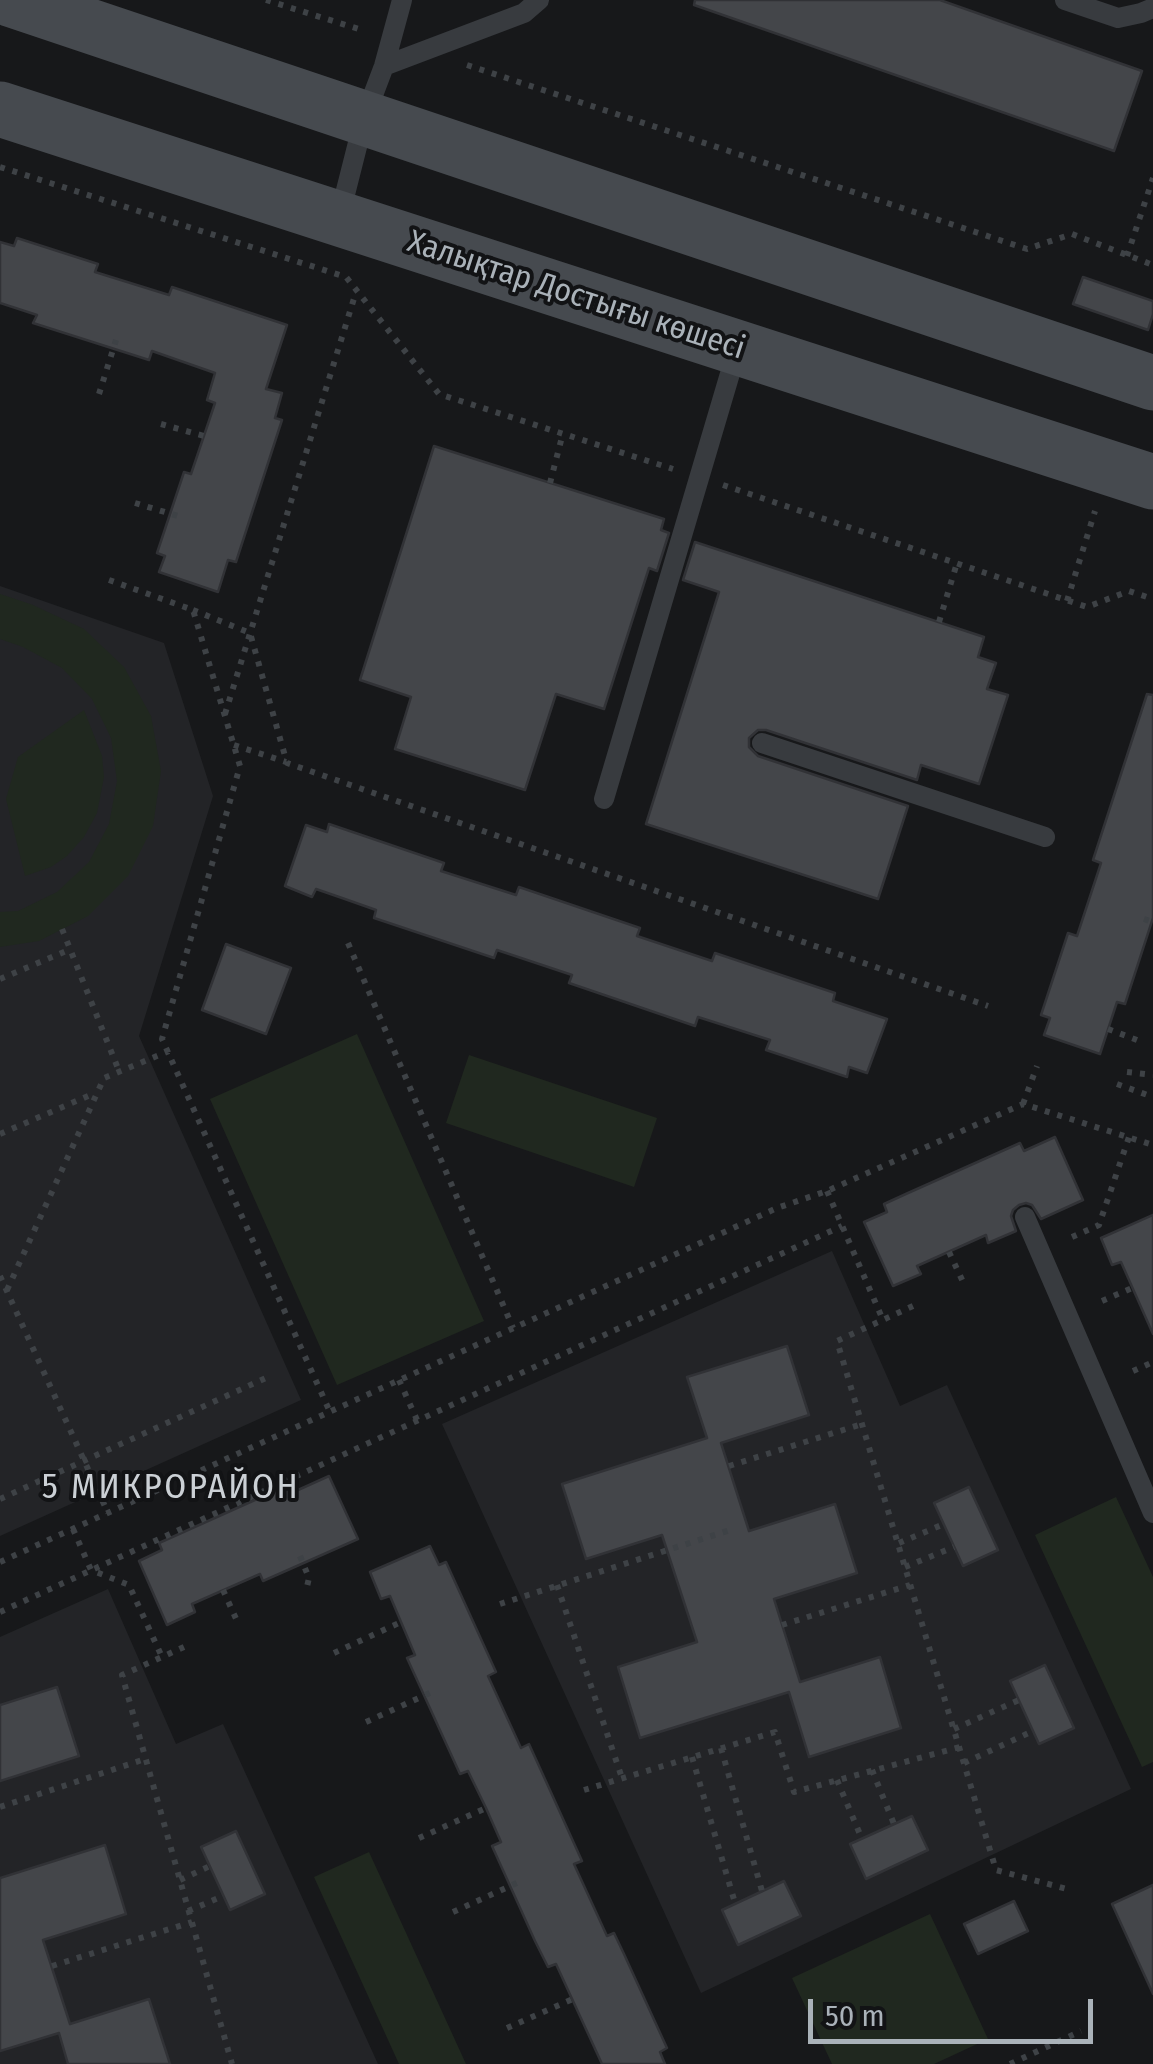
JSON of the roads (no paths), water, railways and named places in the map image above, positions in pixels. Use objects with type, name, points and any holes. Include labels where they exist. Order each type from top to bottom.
[{"type":"main road","points":[[12,0],[1153,383]]},
{"type":"main road","name":"Халықтар Достығы көшесі","points":[[0,110],[1131,475]]},
{"type":"lane","points":[[339,220],[364,119],[402,0]]},
{"type":"lane","points":[[384,66],[524,13],[539,0]]},
{"type":"lane","points":[[1065,0],[1118,18],[1153,8]]},
{"type":"lane","points":[[604,798],[738,348]]},
{"type":"lane","points":[[762,744],[1045,838]]},
{"type":"lane","points":[[1026,1217],[1153,1513]]},
{"type":"district","name":"5 МИКРОРАЙОН","points":[[171,1488]]}]
